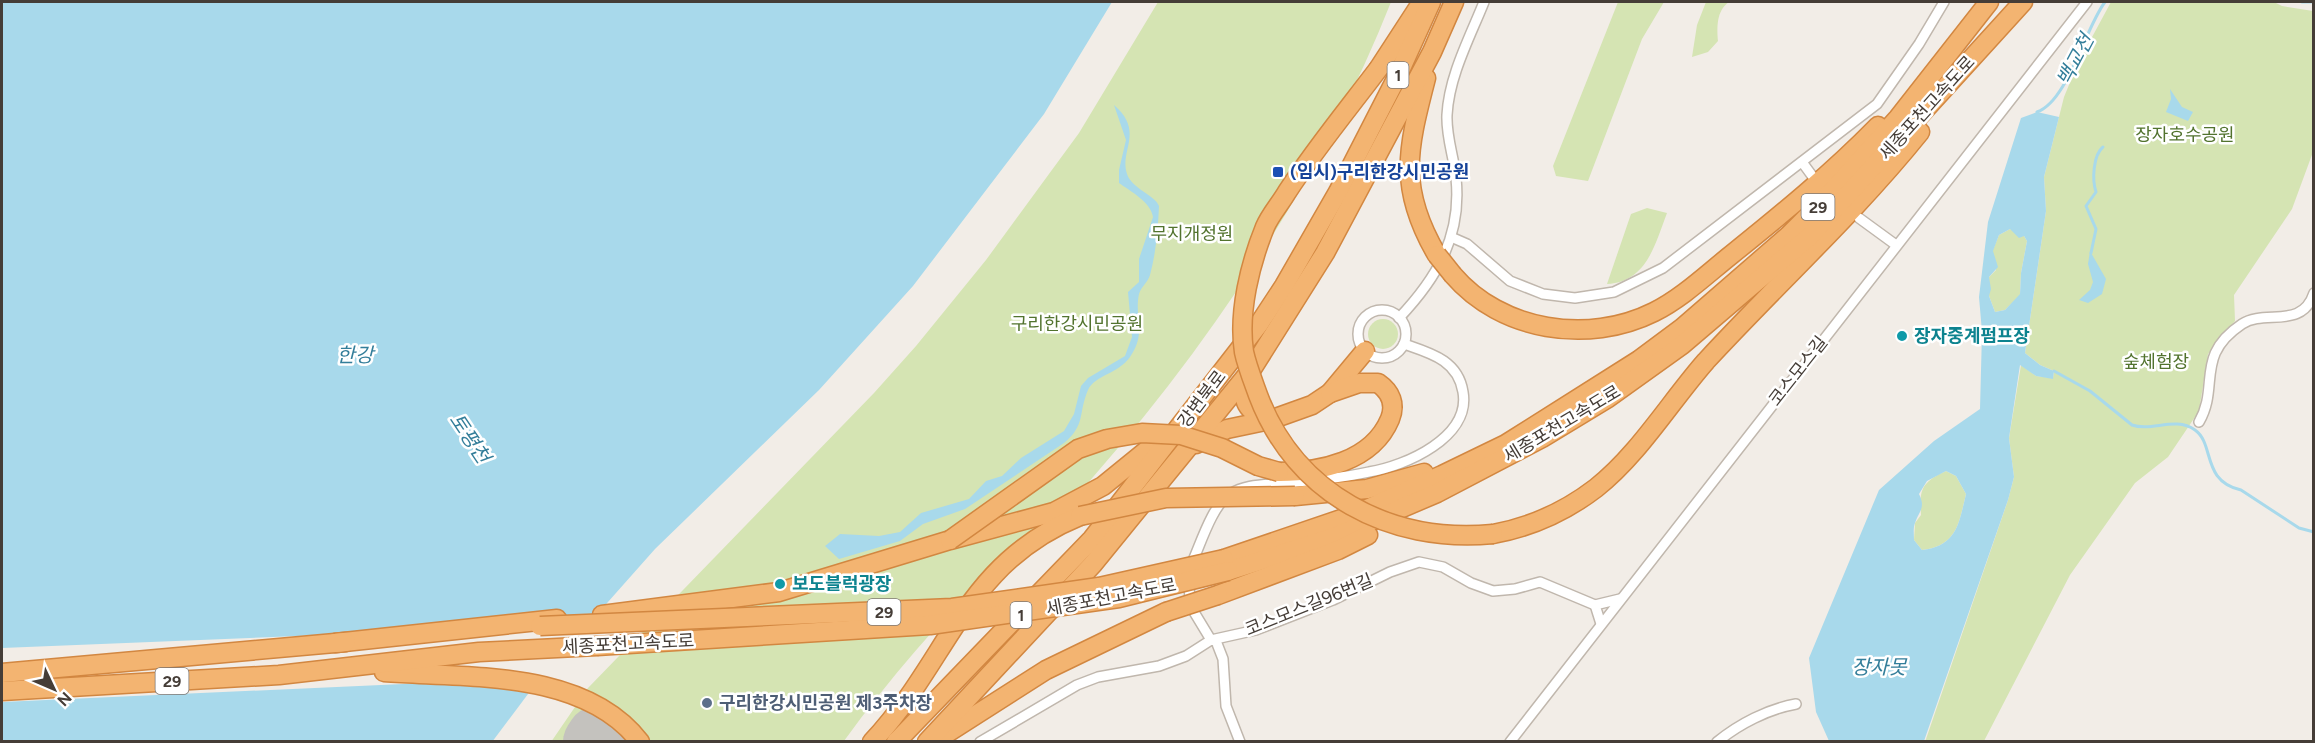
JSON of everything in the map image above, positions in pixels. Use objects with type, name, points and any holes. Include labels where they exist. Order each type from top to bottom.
[{"type":"highway","points":[[1423,2],[1379,68],[1299,174],[1266,226],[1248,280],[1244,351],[1264,410],[1278,436],[1297,463],[1335,495],[1374,518],[1411,530],[1447,535],[1493,534],[1529,525],[1560,512],[1588,494],[1609,476],[1715,352],[1845,220],[1886,174],[1939,108],[1981,49]]},
{"type":"highway","name":"강변북로","points":[[896,741],[1092,539],[1259,324],[1284,286],[1338,192],[1431,2]]},
{"type":"highway","name":"강변북로","points":[[927,741],[1093,564],[1252,369],[1324,253],[1432,52],[1454,2]]},
{"type":"highway","name":"세종포천고속도로","points":[[2,673],[540,626],[952,608],[1099,587],[1226,565],[1356,514],[1506,444],[1639,360],[1682,328],[1788,236],[1866,157],[1989,2]]},
{"type":"highway","name":"세종포천고속도로","points":[[2,691],[342,669],[479,652],[722,640],[930,625],[1119,598],[1383,518],[1492,465],[1608,398],[1682,345],[1810,236],[2023,2]]},
{"type":"highway","points":[[1432,52],[1413,122],[1410,167],[1412,191],[1420,220],[1437,255],[1469,291],[1500,312],[1548,327],[1572,330],[1605,328],[1653,312],[1698,281],[1823,179],[1965,32]]},
{"type":"highway","points":[[1330,393],[1365,351]]},
{"type":"highway","points":[[1252,369],[1244,396],[1255,415],[1270,420]]},
{"type":"highway","points":[[872,741],[922,679],[965,609],[983,585],[1004,561],[1048,529],[1080,516],[1166,498],[1295,496],[1368,489],[1412,477],[1456,460],[1612,375]]},
{"type":"highway","points":[[950,540],[1078,449],[1107,439],[1142,433],[1181,435],[1222,448],[1258,466],[1279,472],[1307,472],[1349,459],[1377,441],[1387,426],[1393,402],[1390,394],[1378,383],[1359,383],[1330,393],[1312,405],[1270,420],[1227,429],[1191,446]]},
{"type":"highway","points":[[934,741],[1046,670],[1166,612],[1338,550],[1531,454],[1608,398]]},
{"type":"highway","points":[[335,643],[625,613],[779,592],[950,540],[1054,512],[1103,486],[1186,418]]},
{"type":"highway","points":[[342,669],[506,680],[567,692],[600,707],[616,718],[640,741]]},
{"type":"street","points":[[1399,318],[1432,281],[1451,237],[1457,198],[1456,177],[1449,146],[1447,116],[1449,96],[1484,2]]},
{"type":"street","points":[[1451,237],[1467,244],[1510,281],[1543,294],[1575,298],[1614,292],[1663,268],[1877,104],[1919,44],[1944,2]]},
{"type":"street","name":"코스모스길","points":[[1510,741],[2087,2]]},
{"type":"street","points":[[1802,162],[1813,177]]},
{"type":"street","points":[[1859,218],[1896,245]]},
{"type":"street","points":[[2199,422],[2204,413],[2212,359],[2219,346],[2244,322],[2293,315],[2302,311],[2311,302],[2313,293]]},
{"type":"street","points":[[1387,311],[1399,318],[1405,330],[1404,344],[1396,353],[1386,358],[1374,357],[1365,351],[1358,332],[1368,315],[1387,311]]},
{"type":"street","points":[[1240,741],[1226,706],[1223,659],[1216,641],[1211,640],[1191,607],[1188,572],[1213,514],[1227,495],[1255,484],[1371,472],[1444,440],[1457,424],[1465,402],[1461,380],[1450,364],[1404,344]]},
{"type":"street","name":"코스모스길96번길","points":[[980,741],[1077,685],[1098,677],[1159,666],[1186,656],[1211,640],[1256,630],[1333,600],[1390,572],[1419,562],[1443,567],[1471,584],[1493,591],[1515,589],[1540,582],[1595,605]]},
{"type":"street","points":[[1601,624],[1595,605],[1620,599]]},
{"type":"street","points":[[1716,741],[1728,732],[1778,707],[1796,704]]},
{"type":"green space","name":"구리한강시민공원","points":[[1158,2],[1391,2],[1360,74],[1287,212],[1246,278],[1201,342],[1104,465],[1052,523],[996,565],[955,607],[897,672],[844,741],[551,742],[588,688],[874,393],[916,346],[986,260],[1079,133]]},
{"type":"green space","points":[[1618,2],[1664,2],[1642,39],[1588,181],[1556,176],[1553,166]]},
{"type":"green space","points":[[1706,2],[1729,2],[1720,15],[1718,41],[1708,52],[1692,57],[1697,25]]},
{"type":"green space","name":"장자호수공원","points":[[2111,2],[2274,2],[2282,6],[2313,11],[2313,152],[2292,209],[2234,295],[2235,321],[2208,354],[2199,411],[2168,457],[2135,483],[2070,575],[1984,741],[1925,742],[2014,477],[2009,438],[2021,365],[2036,376],[2053,378],[2054,371],[2040,365],[2025,353],[2046,211],[2044,177],[2064,97],[2078,63]]},
{"type":"green space","points":[[1647,208],[1667,213],[1648,259],[1632,276],[1621,282],[1607,284],[1631,214]]},
{"type":"green space","points":[[2010,229],[2024,236],[2027,241],[2021,273],[2020,295],[2005,310],[1995,312],[1989,296],[1989,277],[1996,270],[1992,252],[1999,235]]},
{"type":"green space","points":[[1383,319],[1394,323],[1398,334],[1394,345],[1383,349],[1372,345],[1368,334],[1372,323]]},
{"type":"green space","points":[[1946,471],[1956,476],[1966,494],[1961,514],[1955,531],[1943,544],[1922,550],[1914,540],[1915,523],[1921,515],[1922,493],[1927,483]]},
{"type":"water","name":"한강","points":[[2,2],[1112,2],[1044,114],[913,286],[819,390],[655,549],[537,682],[492,742],[2,741]]},
{"type":"water","points":[[2170,89],[2182,107],[2193,112],[2188,121],[2166,112],[2171,99]]},
{"type":"water","points":[[1114,105],[1123,115],[1130,132],[1125,165],[1127,174],[1134,184],[1153,198],[1159,206],[1154,258],[1149,278],[1139,294],[1138,340],[1130,357],[1125,363],[1091,385],[1085,398],[1079,424],[1064,443],[965,509],[923,524],[900,541],[839,559],[825,546],[840,534],[879,536],[900,532],[921,513],[969,499],[986,481],[1002,476],[1021,458],[1064,431],[1074,414],[1081,386],[1088,378],[1125,356],[1132,337],[1128,292],[1139,282],[1139,259],[1153,217],[1144,202],[1119,183],[1119,170],[1126,140]]},
{"type":"water","name":"장자못","points":[[2037,112],[2059,117],[2044,177],[2046,211],[2025,353],[2040,365],[2054,371],[2053,379],[2036,376],[2020,365],[2009,438],[2014,477],[1924,741],[1829,741],[1816,712],[1809,658],[1879,490],[1934,441],[1980,409],[1982,332],[1979,297],[1988,222],[2021,118]],"holes":[[[2010,229],[2019,238],[2024,236],[2027,241],[2020,294],[2005,310],[1995,312],[1989,296],[1991,289],[1989,277],[1998,267],[1993,251],[1999,235]],[[1946,471],[1956,476],[1966,494],[1961,514],[1955,531],[1943,544],[1922,550],[1914,540],[1914,525],[1922,506],[1919,494],[1927,481]]]},
{"type":"water","points":[[2090,251],[2106,279],[2102,294],[2088,303],[2079,300],[2090,290],[2093,282],[2088,264]]},
{"type":"pier","points":[[597,620],[540,684],[425,683],[2,702],[2,648],[548,626]]},
{"type":"waterway","name":"백교천","points":[[2037,112],[2048,105],[2058,94],[2105,2]]},
{"type":"waterway","name":"백교천","points":[[2302,2],[2314,2]]},
{"type":"waterway","points":[[2091,253],[2096,229],[2086,206],[2096,192],[2094,168],[2097,156],[2103,147]]},
{"type":"waterway","points":[[2054,371],[2090,391],[2132,425],[2147,427],[2180,424],[2195,430],[2201,436],[2210,462],[2220,479],[2299,528],[2314,532]]},
{"type":"runway","points":[[593,742],[597,736]]},
{"type":"place","name":"(임시)구리한강시민공원","points":[[1278,172]]},
{"type":"place","name":"장자중계펌프장","points":[[1902,336]]},
{"type":"place","name":"보도블럭광장","points":[[780,584]]},
{"type":"place","name":"구리한강시민공원 제3주차장","points":[[707,703]]},
{"type":"park label","name":"무지개정원","points":[[1192,234]]},
{"type":"park label","name":"숲체험장","points":[[2156,362]]},
{"type":"water label","name":"토평천","points":[[470,438]]}]
